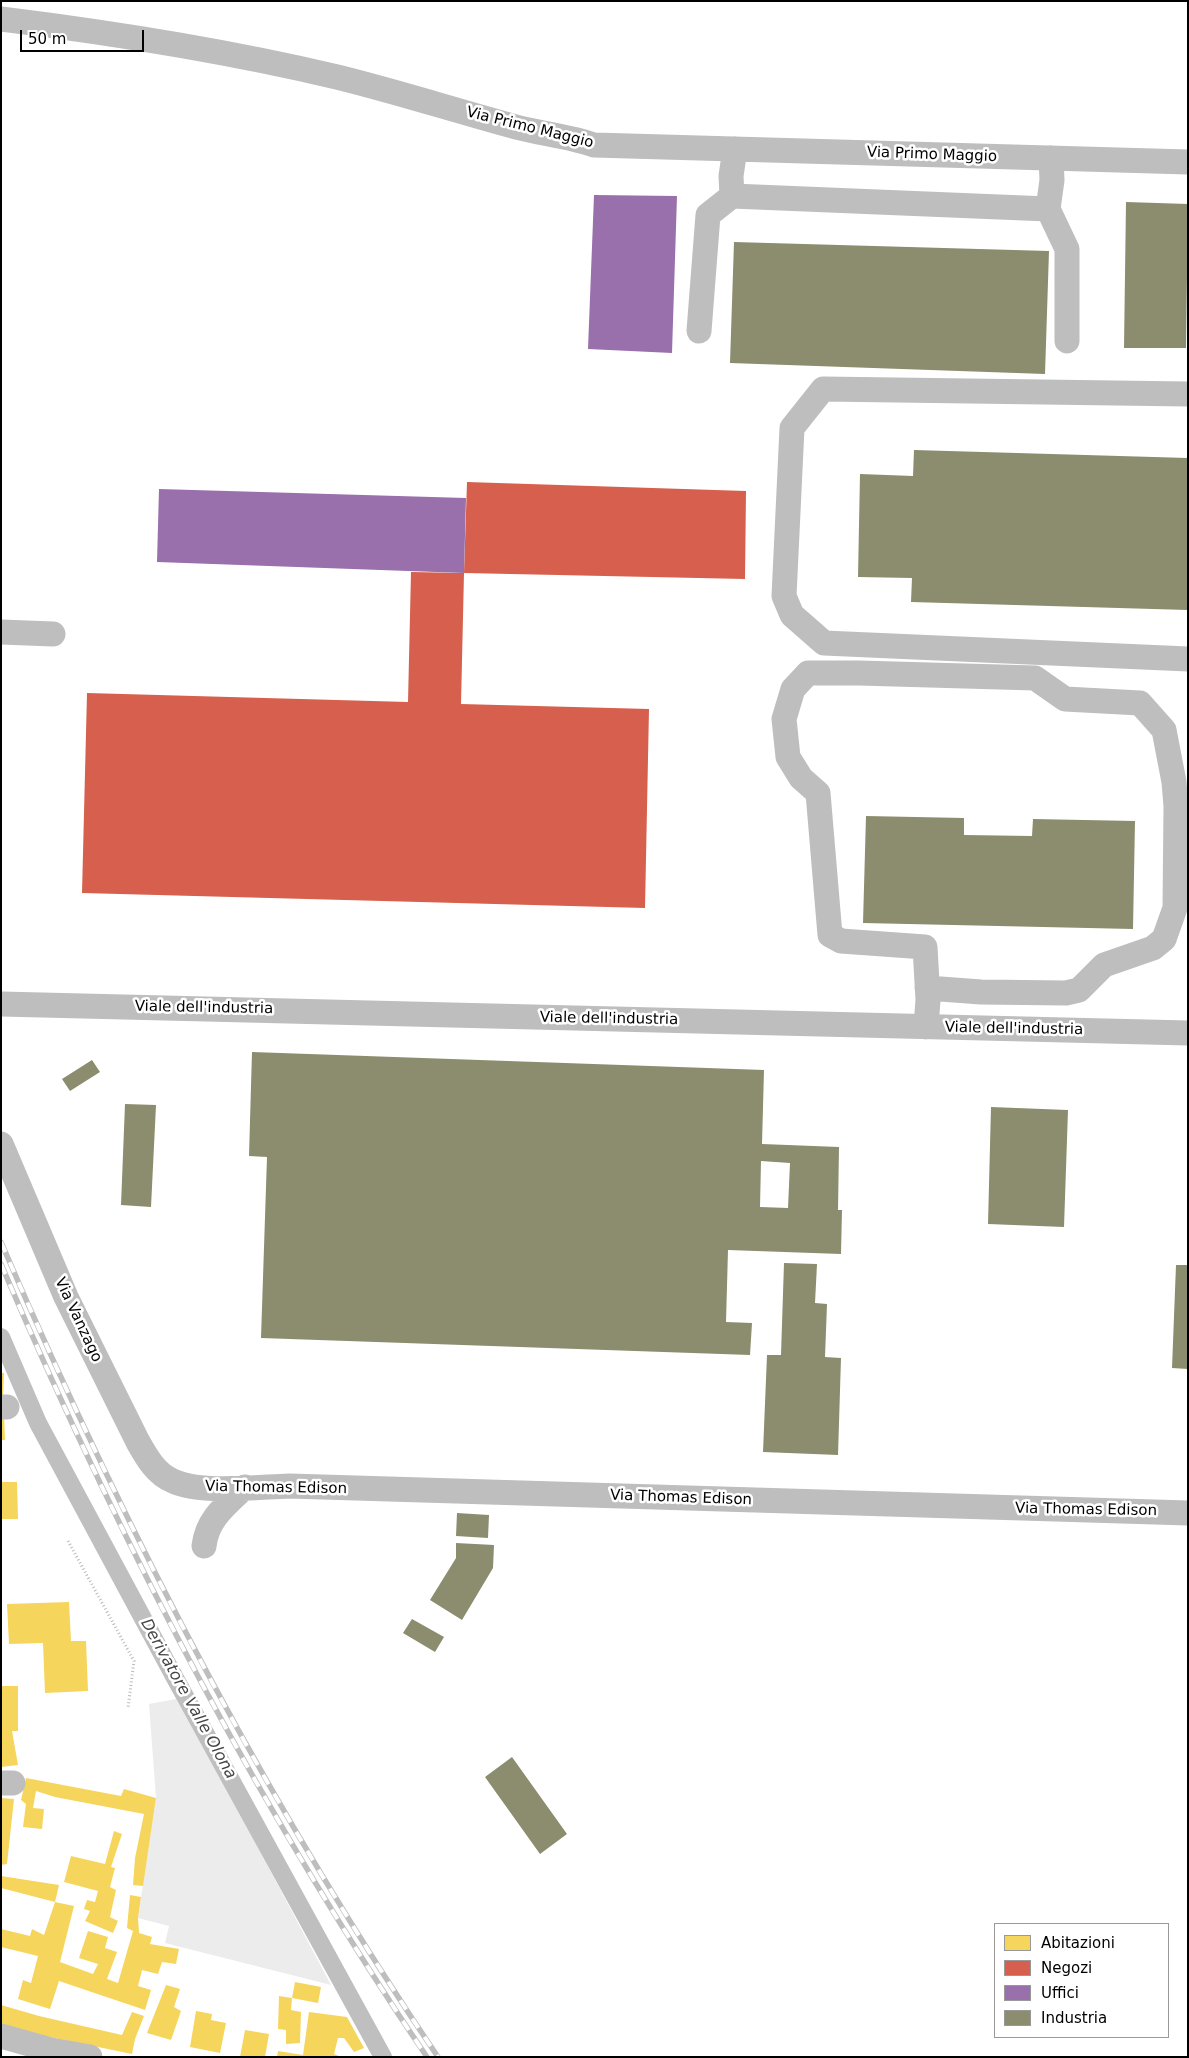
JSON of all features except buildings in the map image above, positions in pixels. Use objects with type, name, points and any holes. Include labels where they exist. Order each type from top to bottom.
[{"type":"street","name":"Via Primo Maggio","points":[[1,19],[123,35],[259,60],[430,101],[518,128],[577,139],[594,145],[1188,162]]},
{"type":"street","points":[[732,196],[731,176],[735,149]]},
{"type":"street","points":[[1051,158],[1052,180],[1048,209],[1067,249],[1067,341]]},
{"type":"street","points":[[699,331],[708,215],[732,196],[1048,209]]},
{"type":"street","points":[[1188,394],[823,389],[792,428],[784,596],[792,615],[824,643],[1188,659]]},
{"type":"street","points":[[1,632],[53,634]]},
{"type":"street","points":[[926,1026],[925,948],[840,941],[830,935],[818,793],[802,778],[788,757],[784,719],[793,689],[808,673],[1035,678],[1065,699],[1140,703],[1164,730],[1174,782],[1176,908],[1164,939],[1153,948],[1104,965],[1080,990],[1066,994],[981,992],[927,988]]},
{"type":"street","name":"Viale dell'industria","points":[[1,1004],[1188,1033]]},
{"type":"street","points":[[1,1021],[30,1004]]},
{"type":"street","name":"Via Vanzago","points":[[1,1144],[66,1297],[138,1442],[149,1462],[160,1473],[175,1482]]},
{"type":"street","name":"Via Thomas Edison","points":[[175,1482],[204,1488],[289,1486],[1188,1513]]},
{"type":"street","points":[[204,1546],[206,1533],[214,1517],[245,1487]]},
{"type":"street","points":[[1,2036],[52,2050],[90,2057]]},
{"type":"path","points":[[68,1541],[134,1661],[128,1708]]},
{"type":"shaded area","points":[[176,1699],[239,1812],[331,1985],[165,1943],[169,1926],[138,1918],[156,1798],[149,1704]]},
{"type":"waterway","name":"Derivatore Valle Olona","points":[[1,1337],[38,1423],[175,1678],[383,2057]]},
{"type":"railway","points":[[1,1242],[96,1453],[200,1660],[255,1761],[313,1861],[374,1960],[438,2057]]},
{"type":"railway","points":[[1,1264],[46,1367],[94,1469],[143,1571],[195,1671],[306,1867],[365,1963],[427,2057]]}]
